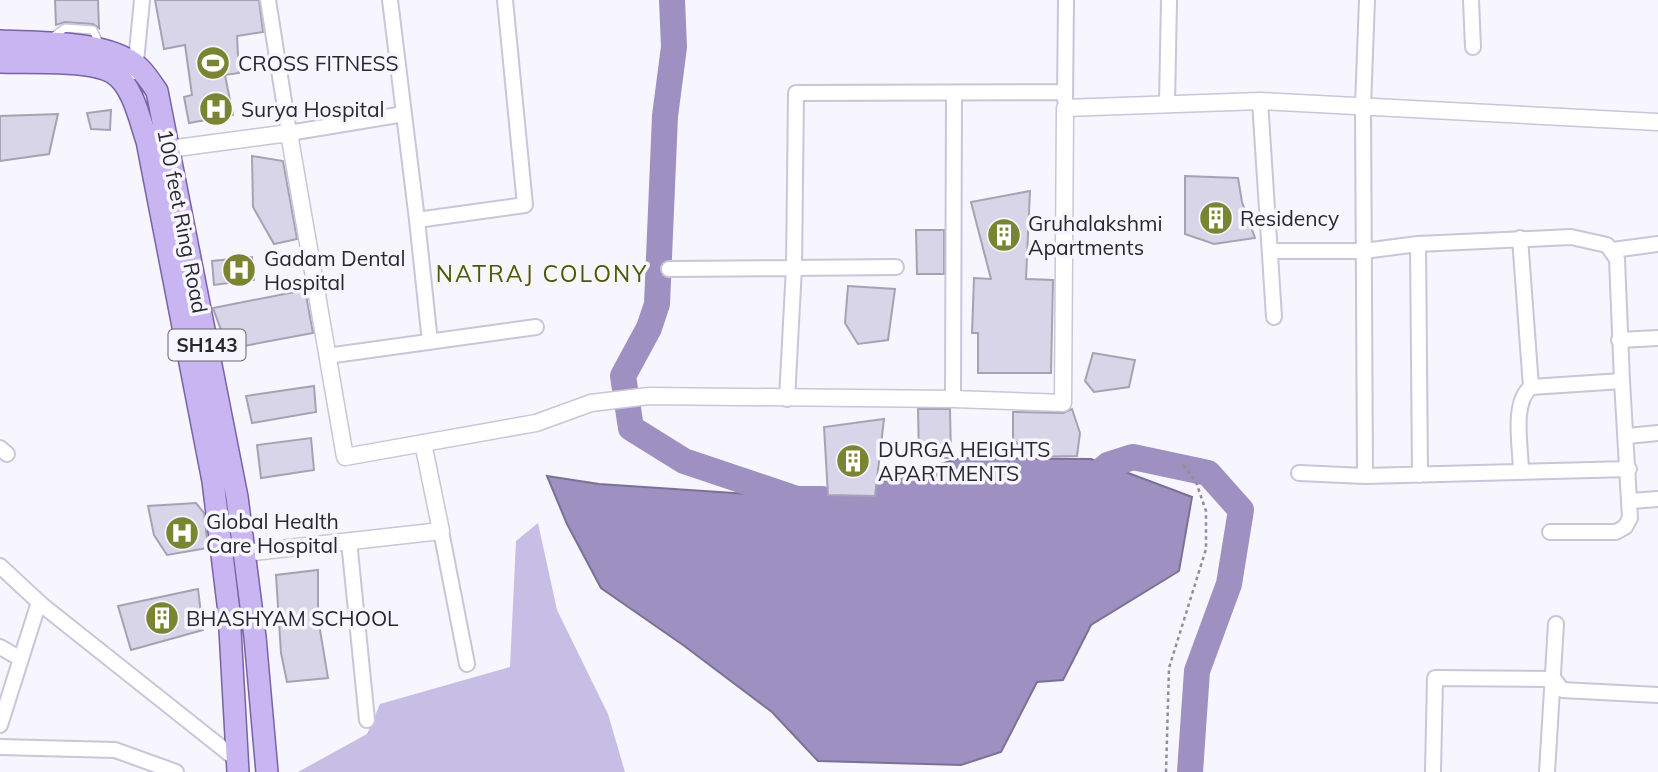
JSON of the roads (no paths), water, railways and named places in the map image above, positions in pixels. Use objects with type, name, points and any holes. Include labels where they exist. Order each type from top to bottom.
[{"type":"main road","name":"100 feet Ring Road","points":[[0,41],[103,50],[136,65],[157,91],[234,484],[267,772]]},
{"type":"main road","name":"100 feet Ring Road","points":[[0,62],[73,64],[114,73],[129,93],[147,141],[213,481],[229,612],[237,766]]},
{"type":"street","points":[[129,93],[136,65],[142,0]]},
{"type":"street","points":[[268,0],[345,457],[536,423],[591,403],[649,396],[953,399],[1063,403],[1066,0]]},
{"type":"street","points":[[390,0],[430,342]]},
{"type":"street","points":[[417,220],[525,205],[505,0]]},
{"type":"street","points":[[1167,104],[1169,0]]},
{"type":"street","points":[[1366,476],[1363,106],[1367,0]]},
{"type":"street","points":[[1471,0],[1473,47]]},
{"type":"street","points":[[787,399],[794,267],[796,93],[954,93],[1167,104],[1260,101],[1658,122]]},
{"type":"street","points":[[953,399],[954,93]]},
{"type":"street","points":[[1260,101],[1274,317]]},
{"type":"street","points":[[169,149],[404,114]]},
{"type":"street","points":[[1270,251],[1364,251],[1418,244],[1571,237],[1593,240],[1613,250],[1658,244]]},
{"type":"street","points":[[1520,238],[1531,387]]},
{"type":"street","points":[[1418,244],[1420,475]]},
{"type":"street","points":[[1550,532],[1616,532],[1625,527],[1631,501],[1619,340],[1618,270],[1613,250]]},
{"type":"street","points":[[669,269],[896,267]]},
{"type":"street","points":[[327,356],[536,327]]},
{"type":"street","points":[[1619,340],[1658,338]]},
{"type":"street","points":[[1521,472],[1520,406],[1525,392],[1531,387],[1622,381]]},
{"type":"street","points":[[1628,436],[1658,433]]},
{"type":"street","points":[[423,443],[467,664]]},
{"type":"street","points":[[1298,473],[1366,476],[1629,469]]},
{"type":"street","points":[[1631,501],[1658,499]]},
{"type":"street","points":[[222,556],[441,531]]},
{"type":"street","points":[[349,541],[367,720]]},
{"type":"street","points":[[0,566],[39,602],[237,766]]},
{"type":"street","points":[[0,725],[3,705],[39,602]]},
{"type":"street","points":[[1547,772],[1556,624]]},
{"type":"street","points":[[0,647],[21,659]]},
{"type":"street","points":[[1433,772],[1434,678],[1554,679]]},
{"type":"street","points":[[1554,679],[1562,690],[1658,695]]},
{"type":"street","points":[[0,747],[115,750],[176,772]]},
{"type":"waterway","points":[[672,0],[674,47],[665,116],[657,304],[649,328],[623,376],[631,428],[684,461],[797,499],[822,499]]},
{"type":"waterway","points":[[1080,488],[1108,465],[1133,457],[1208,473],[1241,510],[1229,584],[1197,671],[1190,772]]},
{"type":"place","name":"CROSS FITNESS","points":[[213,63]]},
{"type":"place","name":"Surya Hospital","points":[[216,109]]},
{"type":"place","name":"Residency","points":[[1216,218]]},
{"type":"place","name":"Gruhalakshmi Apartments","points":[[1004,235]]},
{"type":"place","name":"Gadam Dental Hospital","points":[[239,270]]},
{"type":"place","name":"DURGA HEIGHTS APARTMENTS","points":[[853,461]]},
{"type":"place","name":"Global Health Care Hospital","points":[[182,533]]},
{"type":"place","name":"BHASHYAM SCHOOL","points":[[162,618]]},
{"type":"district","name":"NATRAJ COLONY","points":[[542,273]]}]
